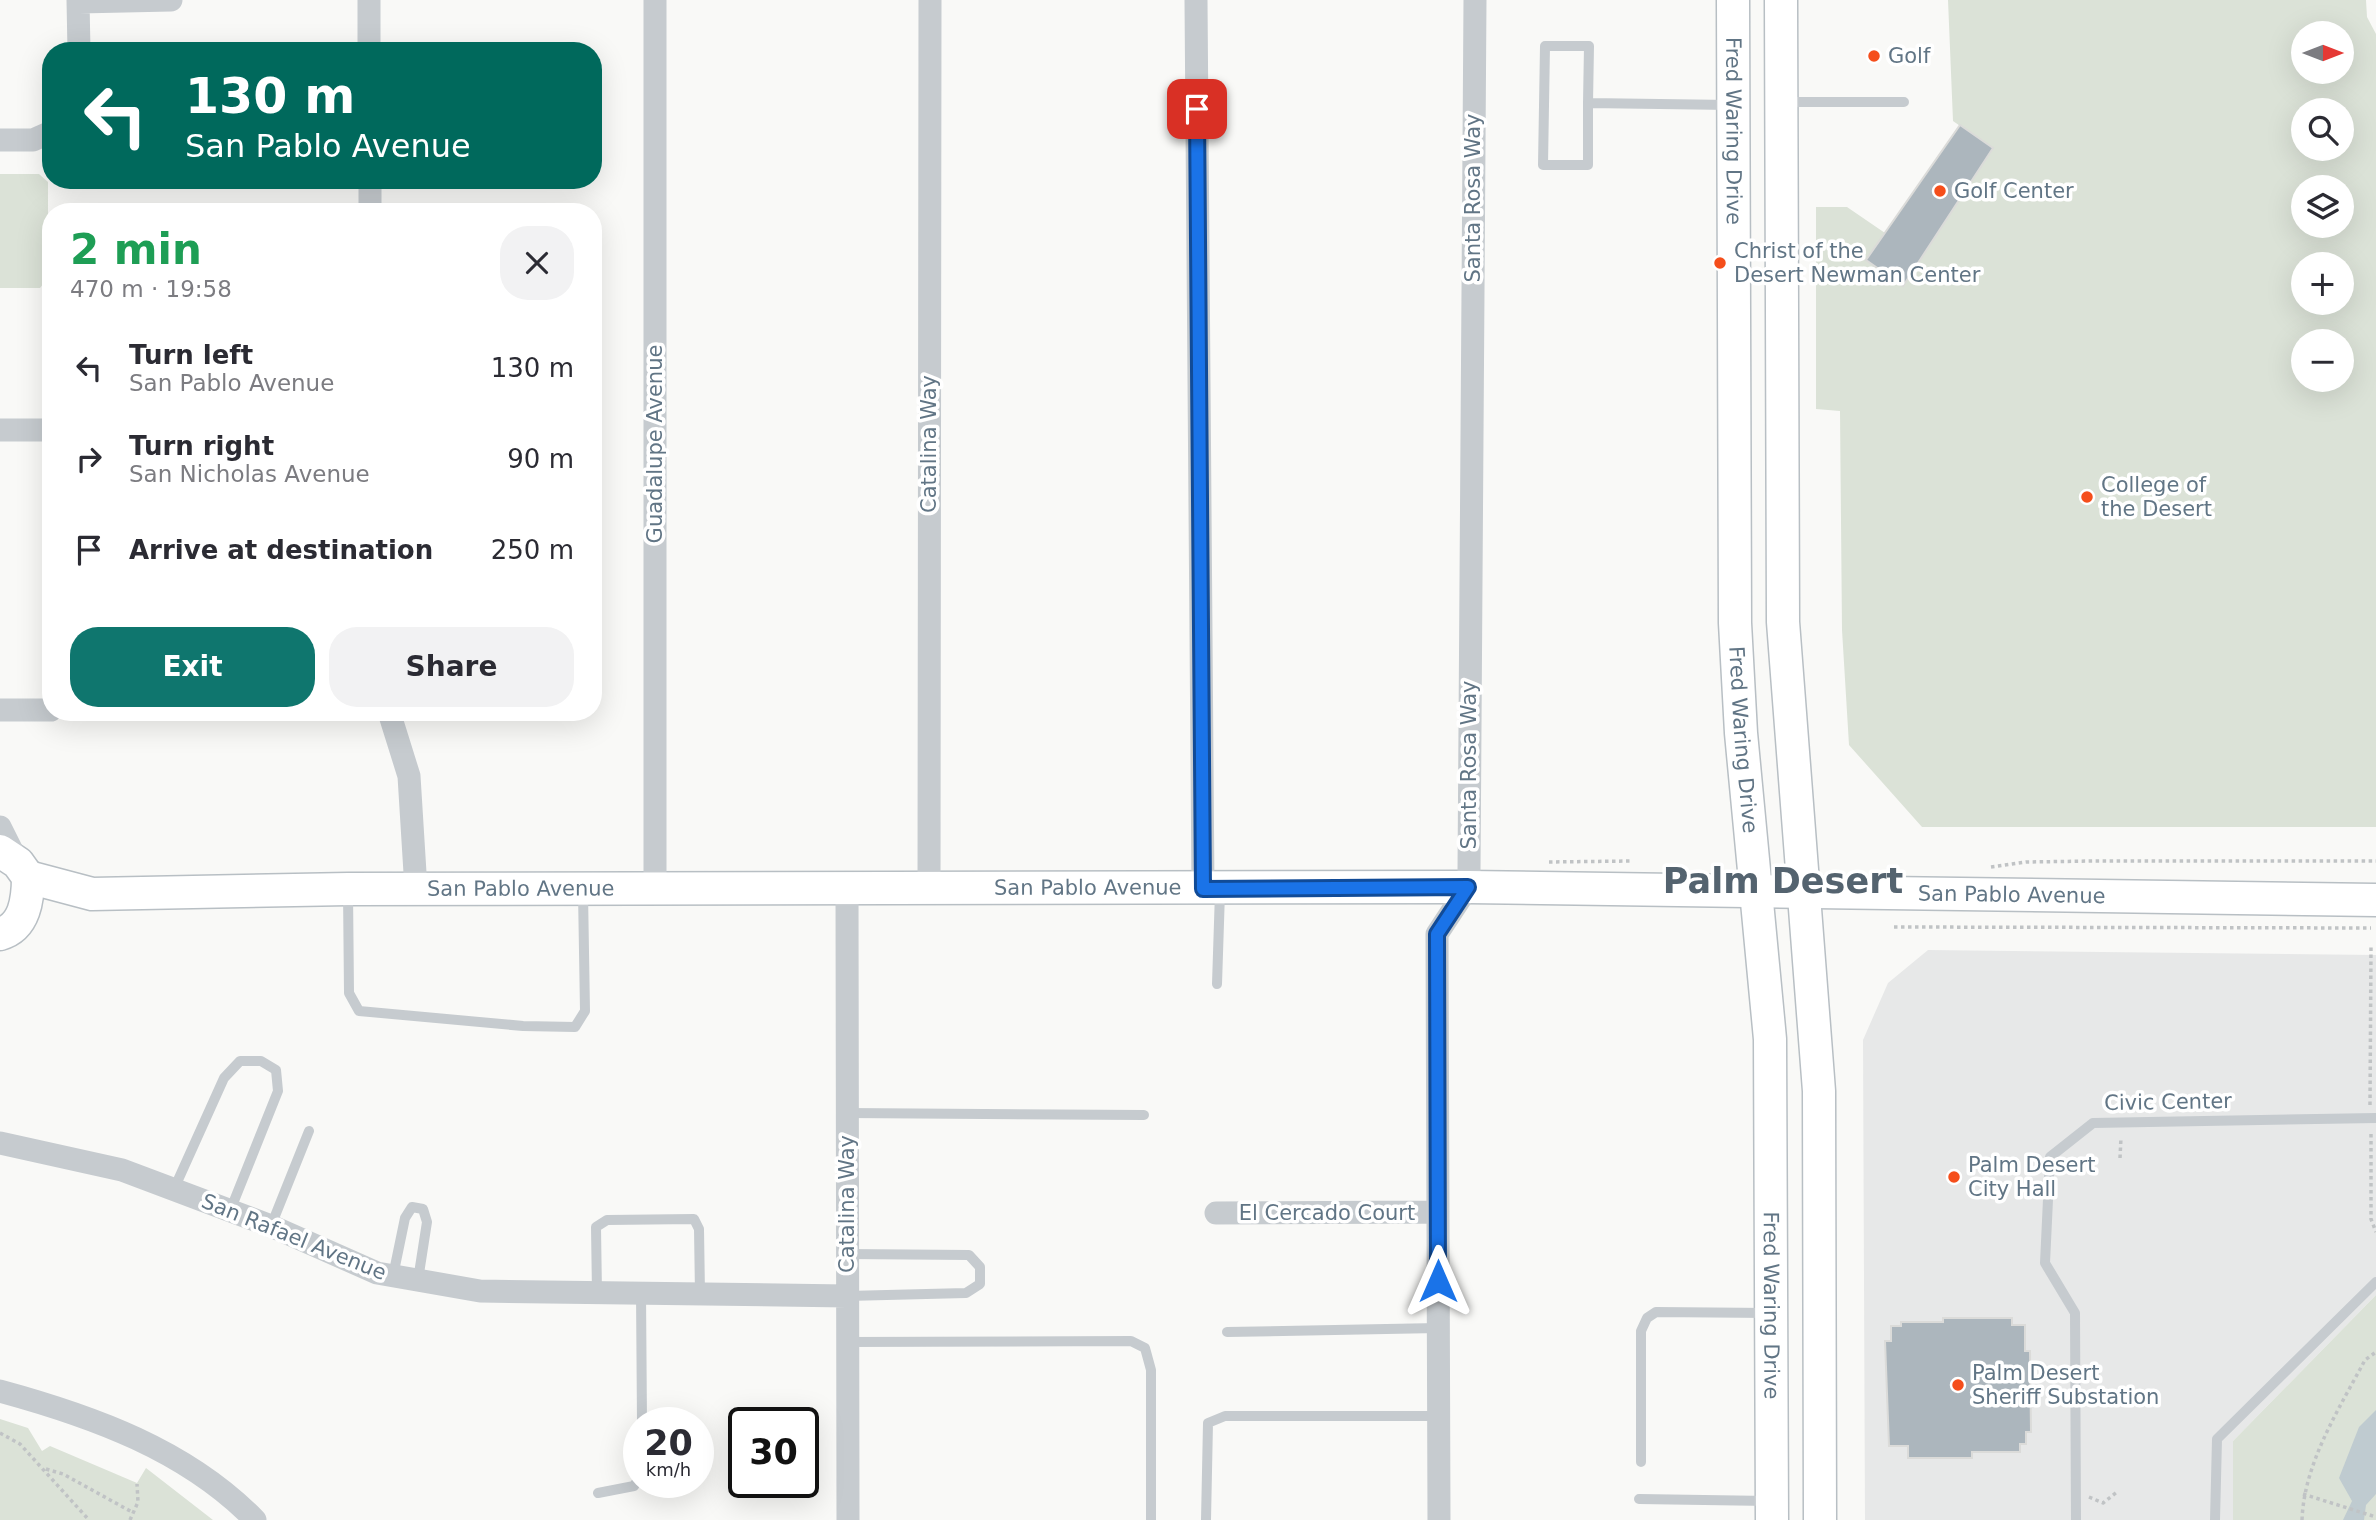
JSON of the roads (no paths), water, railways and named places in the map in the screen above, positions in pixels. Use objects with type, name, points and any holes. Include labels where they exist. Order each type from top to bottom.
[{"type":"main road","name":"Fred Waring Drive","points":[[1733,0],[1735,623],[1739,707],[1770,1039],[1772,1510]]},
{"type":"main road","points":[[1781,0],[1783,622],[1821,1153],[1820,1520]]},
{"type":"main road","name":"San Pablo Avenue","points":[[7,932],[15,864],[92,894]]},
{"type":"main road","name":"San Pablo Avenue","points":[[7,932],[92,894],[348,889],[1468,887],[1756,890],[2373,914]]},
{"type":"street","points":[[79,42],[78,1],[172,0]]},
{"type":"street","points":[[369,0],[369,42]]},
{"type":"street","name":"Guadalupe Avenue","points":[[655,0],[655,889]]},
{"type":"street","name":"Catalina Way","points":[[929,889],[930,0]]},
{"type":"street","points":[[1196,0],[1211,889]]},
{"type":"street","name":"Santa Rosa Way","points":[[1468,887],[1475,0]]},
{"type":"street","points":[[0,140],[33,139],[42,136]]},
{"type":"street","points":[[0,430],[42,430]]},
{"type":"street","points":[[0,710],[42,710]]},
{"type":"street","points":[[392,721],[409,776],[416,889]]},
{"type":"street","points":[[0,827],[15,864]]},
{"type":"street","points":[[1439,1520],[1437,934],[1468,887]]},
{"type":"street","name":"Catalina Way","points":[[847,889],[848,1520]]},
{"type":"street","name":"San Rafael Avenue","points":[[0,1143],[122,1170],[271,1226],[377,1273],[393,1276],[480,1291],[847,1296]]},
{"type":"street","name":"El Cercado Court","points":[[1216,1213],[1438,1212]]},
{"type":"street","points":[[0,1391],[75,1411],[129,1434],[235,1500],[255,1520]]},
{"type":"lane","points":[[1545,46],[1589,46],[1588,103],[1588,165],[1543,165],[1545,46]]},
{"type":"lane","points":[[1781,102],[1904,102]]},
{"type":"lane","points":[[1588,103],[1734,105]]},
{"type":"lane","points":[[348,889],[348,993],[359,1011],[523,1026],[575,1027],[585,1011],[583,889]]},
{"type":"lane","points":[[1211,889],[1217,984]]},
{"type":"lane","points":[[174,1189],[224,1078],[240,1061],[261,1061],[276,1070],[278,1091],[230,1211]]},
{"type":"lane","points":[[847,1112],[1144,1115]]},
{"type":"lane","name":"Civic Center","points":[[2076,1520],[2075,1313],[2045,1264],[2049,1157],[2093,1122],[2373,1118]]},
{"type":"lane","points":[[271,1226],[309,1131]]},
{"type":"lane","points":[[393,1276],[405,1218],[412,1207],[423,1209],[426,1222],[418,1280]]},
{"type":"lane","points":[[597,1293],[596,1227],[607,1220],[694,1219],[699,1229],[700,1294]]},
{"type":"lane","points":[[847,1254],[969,1255],[980,1267],[980,1284],[966,1293],[847,1296]]},
{"type":"lane","points":[[2215,1520],[2217,1439],[2376,1282]]},
{"type":"lane","points":[[641,1293],[642,1407]]},
{"type":"lane","points":[[1641,1462],[1641,1331],[1647,1318],[1656,1312],[1772,1313]]},
{"type":"lane","points":[[1227,1332],[1438,1328]]},
{"type":"lane","points":[[847,1342],[1131,1341],[1145,1348],[1151,1370],[1151,1520]]},
{"type":"lane","points":[[1206,1520],[1208,1423],[1225,1416],[1439,1416]]},
{"type":"lane","points":[[598,1493],[623,1488]]},
{"type":"lane","points":[[1639,1499],[1772,1510]]},
{"type":"place","name":"Golf","points":[[1874,56]]},
{"type":"place","name":"Golf Center","points":[[1940,191]]},
{"type":"place","name":"Christ of the Desert Newman Center","points":[[1720,263]]},
{"type":"place","name":"College of the Desert","points":[[2087,497]]},
{"type":"place","name":"Palm Desert City Hall","points":[[1954,1177]]},
{"type":"place","name":"Palm Desert Sheriff Substation","points":[[1958,1385]]},
{"type":"district","name":"Palm Desert","points":[[1783,881]]}]
